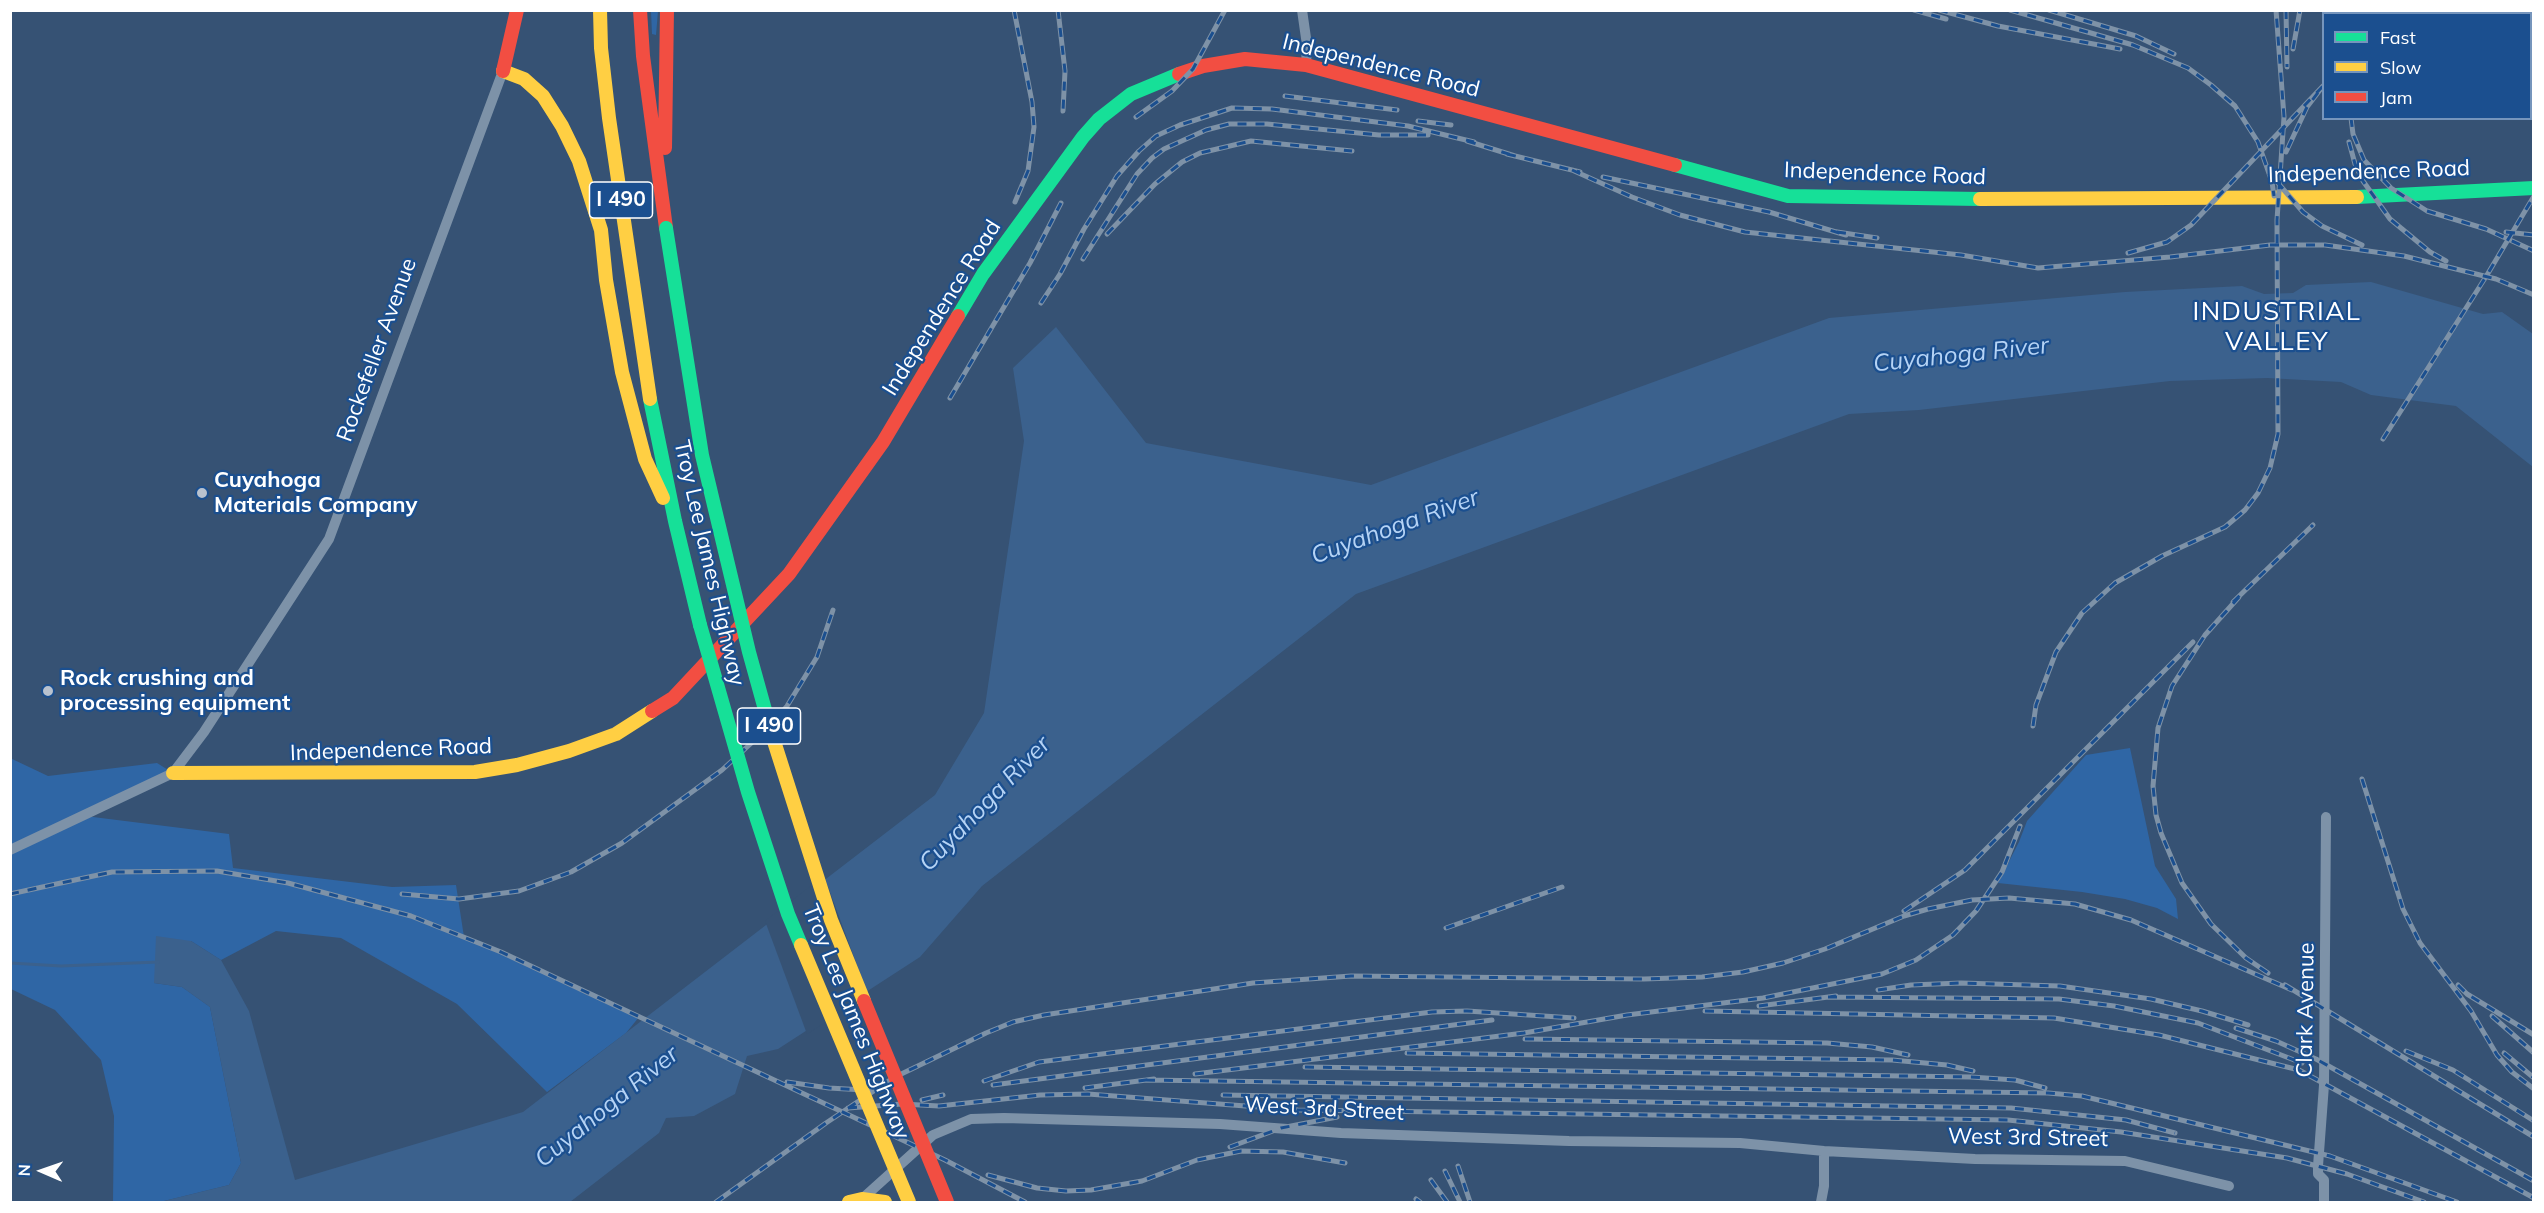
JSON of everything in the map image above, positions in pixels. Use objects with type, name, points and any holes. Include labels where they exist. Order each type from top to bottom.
[{"type":"main road","name":"Rockefeller Avenue","points":[[503,72],[517,10]]},
{"type":"main road","points":[[594,10],[601,48]]},
{"type":"main road","name":"Troy Lee James Highway","points":[[600,10],[601,48],[609,118],[648,389],[675,521],[716,685],[788,914],[909,1203]]},
{"type":"main road","name":"Troy Lee James Highway","points":[[640,10],[643,56],[666,228],[702,455],[746,640],[777,757],[831,920],[947,1203]]},
{"type":"main road","points":[[666,228],[664,81],[667,10]]},
{"type":"main road","name":"Independence Road","points":[[173,773],[475,772],[517,765],[569,752],[616,734],[673,698],[789,574],[883,442],[983,274],[1083,137],[1099,120],[1131,94],[1166,78],[1203,66],[1245,59],[1306,65],[1788,196],[1929,199],[2236,196],[2290,198],[2373,197],[2534,188]]},
{"type":"main road","points":[[503,72],[524,79],[543,96],[562,126],[579,160],[598,218],[620,361],[632,412],[645,459],[675,521]]},
{"type":"main road","points":[[856,1201],[885,1203]]},
{"type":"street","points":[[1302,10],[1307,45],[1306,65]]},
{"type":"street","name":"Rockefeller Avenue","points":[[10,850],[173,773],[204,732],[329,539],[503,72]]},
{"type":"street","name":"Clark Avenue","points":[[2324,1203],[2324,1180],[2318,1174],[2318,1166],[2324,1085],[2326,817]]},
{"type":"street","name":"West 3rd Street","points":[[856,1201],[933,1135],[971,1119],[1220,1124],[1569,1142],[1740,1143],[1824,1152],[1975,1159],[2124,1161],[2229,1186]]},
{"type":"street","points":[[1821,1203],[1824,1186],[1824,1152]]},
{"type":"shaded area","points":[[651,11],[658,11],[656,35],[652,34]]},
{"type":"shaded area","points":[[2130,748],[2155,866],[2176,899],[2178,919],[2157,908],[2125,899],[1998,883],[2027,821],[2086,755]]},
{"type":"shaded area","points":[[10,758],[48,776],[157,763],[173,773],[85,816],[229,834],[233,868],[392,887],[456,885],[464,937],[639,1017],[626,1033],[547,1092],[457,1004],[341,938],[276,931],[221,960],[191,941],[154,983],[182,987],[210,1007],[241,1163],[229,1185],[160,1202],[113,1202],[114,1116],[101,1060],[55,1010],[11,989]]},
{"type":"water","name":"Cuyahoga River","points":[[2371,282],[2483,314],[2502,312],[2533,334],[2533,467],[2456,406],[2371,395],[2341,382],[2267,378],[2170,381],[1919,410],[1849,414],[1356,594],[982,886],[920,957],[778,1049],[747,1056],[735,1094],[694,1116],[666,1118],[659,1133],[570,1202],[160,1202],[229,1185],[241,1163],[210,1007],[182,987],[154,983],[156,936],[191,941],[221,960],[249,1011],[295,1180],[523,1112],[935,795],[984,713],[1024,441],[1013,368],[1056,327],[1146,443],[1371,485],[1829,318],[2125,292],[2242,286],[2264,294],[2293,293],[2306,285]]},
{"type":"pier","points":[[824,876],[868,995],[807,1034],[765,921]]},
{"type":"waterway","points":[[10,963],[61,966],[158,962]]},
{"type":"railway","points":[[1014,10],[1032,102],[1034,127],[1028,171],[1015,202]]},
{"type":"railway","points":[[1058,10],[1065,71],[1063,111]]},
{"type":"railway","points":[[1136,117],[1172,91],[1193,69],[1225,10]]},
{"type":"railway","points":[[1914,10],[1946,19]]},
{"type":"railway","points":[[1939,10],[1998,26],[2120,49]]},
{"type":"railway","points":[[2010,10],[2133,45],[2188,68],[2235,106],[2258,142],[2272,182],[2274,196]]},
{"type":"railway","points":[[2049,10],[2136,36],[2174,54]]},
{"type":"railway","points":[[2033,726],[2036,705],[2056,652],[2082,613],[2115,583],[2162,556],[2225,527],[2245,510],[2258,493],[2270,468],[2278,434],[2277,220],[2284,117],[2276,10]]},
{"type":"railway","points":[[2286,10],[2287,67]]},
{"type":"railway","points":[[2293,49],[2300,10]]},
{"type":"railway","points":[[2128,253],[2167,242],[2191,225],[2322,87]]},
{"type":"railway","points":[[2286,152],[2307,107],[2322,87]]},
{"type":"railway","points":[[1285,96],[1397,110]]},
{"type":"railway","points":[[1041,303],[1117,176],[1156,136],[1180,125],[1232,108],[1272,109],[1408,126],[1474,142]]},
{"type":"railway","points":[[2351,120],[2353,134],[2364,160],[2391,188],[2427,211],[2486,229],[2534,251]]},
{"type":"railway","points":[[1418,121],[1451,125]]},
{"type":"railway","points":[[1083,259],[1137,174],[1152,158],[1164,149],[1206,130],[1229,124],[1267,124],[1379,135],[1428,135]]},
{"type":"railway","points":[[1107,234],[1155,184],[1182,162],[1200,153],[1251,141],[1352,151]]},
{"type":"railway","points":[[1467,141],[1515,156]]},
{"type":"railway","points":[[2349,142],[2363,181],[2390,219],[2430,252],[2446,261]]},
{"type":"railway","points":[[1507,154],[1580,172]]},
{"type":"railway","points":[[1572,170],[1632,197],[1680,215],[1745,232],[1961,255],[2038,268],[2170,257],[2270,245]]},
{"type":"railway","points":[[1603,177],[1769,212],[1846,235]]},
{"type":"railway","points":[[2277,182],[2303,212],[2322,226],[2362,245]]},
{"type":"railway","points":[[2383,439],[2534,196]]},
{"type":"railway","points":[[950,398],[1030,263],[1061,203]]},
{"type":"railway","points":[[1837,232],[1877,238]]},
{"type":"railway","points":[[2506,232],[2534,235]]},
{"type":"railway","points":[[2270,245],[2325,245],[2404,256],[2496,279],[2534,295]]},
{"type":"railway","points":[[2233,602],[2313,525]]},
{"type":"railway","points":[[2239,597],[2205,635],[2172,686],[2158,728],[2153,786],[2156,815],[2161,833],[2182,883],[2211,924],[2246,958],[2268,973]]},
{"type":"railway","points":[[402,894],[459,899],[519,891],[571,872],[622,843],[722,770],[771,725],[787,706],[817,657],[833,610]]},
{"type":"railway","points":[[1904,911],[1965,870],[2193,642]]},
{"type":"railway","points":[[2362,779],[2403,909],[2420,943],[2471,1011],[2497,1055],[2512,1072],[2534,1089]]},
{"type":"railway","points":[[1195,1074],[1524,1033],[1627,1015],[1763,998],[1882,974],[1916,960],[1953,935],[1976,911],[2002,872],[2020,826]]},
{"type":"railway","points":[[10,894],[112,872],[217,871],[288,883],[411,916],[501,952],[945,1160],[1025,1202]]},
{"type":"railway","points":[[1446,928],[1562,887]]},
{"type":"railway","points":[[716,1202],[893,1078],[986,1033],[1013,1022],[1044,1015],[1253,983],[1351,976],[1644,979],[1702,977],[1743,972],[1783,963],[1825,949],[1904,916],[1928,909],[1972,900],[2009,898],[2075,904],[2131,920],[2292,990]]},
{"type":"railway","points":[[1878,990],[1911,985],[1961,983],[2060,986],[2151,999],[2248,1025]]},
{"type":"railway","points":[[2285,985],[2534,1137]]},
{"type":"railway","points":[[2458,985],[2467,994],[2534,1035]]},
{"type":"railway","points":[[1759,1006],[1836,996]]},
{"type":"railway","points":[[1828,997],[2059,999],[2114,1006],[2198,1023],[2302,1063]]},
{"type":"railway","points":[[984,1081],[1039,1062],[1432,1012],[1467,1011],[1574,1018]]},
{"type":"railway","points":[[1705,1011],[2054,1018],[2159,1035],[2299,1070],[2534,1198]]},
{"type":"railway","points":[[2492,1016],[2534,1053]]},
{"type":"railway","points":[[993,1085],[1492,1020]]},
{"type":"railway","points":[[2236,1028],[2276,1041],[2316,1059],[2534,1181]]},
{"type":"railway","points":[[1525,1039],[1827,1043],[1872,1047],[1908,1055]]},
{"type":"railway","points":[[2406,1051],[2453,1070],[2534,1121]]},
{"type":"railway","points":[[1407,1053],[1892,1060],[1947,1065],[1973,1071]]},
{"type":"railway","points":[[2504,1053],[2534,1078]]},
{"type":"railway","points":[[1305,1067],[1971,1077],[2015,1080],[2045,1088]]},
{"type":"railway","points":[[1085,1088],[1154,1079]]},
{"type":"railway","points":[[1146,1080],[2048,1093],[2082,1096],[2330,1156],[2457,1202]]},
{"type":"railway","points":[[787,1082],[864,1090],[877,1087]]},
{"type":"railway","points":[[848,1108],[902,1104],[939,1106],[1040,1095],[1088,1094],[1298,1110],[2008,1120],[2121,1132],[2287,1158],[2347,1174],[2424,1202]]},
{"type":"railway","points":[[922,1100],[943,1095]]},
{"type":"railway","points":[[1223,1095],[2011,1108],[2126,1120],[2175,1133]]},
{"type":"railway","points":[[1230,1147],[1281,1128],[1337,1117]]},
{"type":"railway","points":[[988,1175],[1037,1188],[1066,1191],[1091,1190],[1142,1181],[1197,1160],[1241,1151],[1283,1152],[1345,1163]]},
{"type":"railway","points":[[1458,1166],[1470,1202]]},
{"type":"railway","points":[[1445,1171],[1460,1202]]},
{"type":"railway","points":[[1431,1180],[1447,1202]]},
{"type":"railway","points":[[1416,1199],[1420,1202]]},
{"type":"traffic: fast","points":[[958,316],[983,274],[1083,137],[1099,119],[1131,94],[1179,74]]},
{"type":"traffic: fast","points":[[1675,165],[1788,196],[1980,199]]},
{"type":"traffic: fast","points":[[2357,197],[2534,188]]},
{"type":"traffic: fast","points":[[666,228],[702,455],[749,652],[772,735]]},
{"type":"traffic: fast","points":[[650,399],[675,521],[700,625]]},
{"type":"traffic: fast","points":[[700,625],[748,792],[788,914],[801,945]]},
{"type":"traffic: slow","points":[[600,10],[601,48],[609,118],[650,399]]},
{"type":"traffic: slow","points":[[503,71],[524,79],[543,96],[562,126],[579,161],[601,230],[606,280],[622,372],[645,459],[663,498]]},
{"type":"traffic: slow","points":[[1980,199],[2357,197]]},
{"type":"traffic: slow","points":[[173,773],[475,772],[517,765],[569,751],[616,734],[652,711]]},
{"type":"traffic: slow","points":[[772,735],[831,920],[864,1001]]},
{"type":"traffic: slow","points":[[801,945],[909,1202]]},
{"type":"traffic: slow","points":[[849,1202],[862,1199],[885,1202]]},
{"type":"traffic: jam","points":[[503,71],[517,10]]},
{"type":"traffic: jam","points":[[640,10],[643,56],[666,228]]},
{"type":"traffic: jam","points":[[665,148],[667,10]]},
{"type":"traffic: jam","points":[[1179,74],[1203,66],[1245,59],[1306,65],[1675,165]]},
{"type":"traffic: jam","points":[[652,711],[673,698],[789,574],[883,442],[958,316]]},
{"type":"traffic: jam","points":[[864,1001],[947,1202]]},
{"type":"place","name":"Cuyahoga Materials Company","points":[[202,493]]},
{"type":"place","name":"Rock crushing and processing equipment","points":[[48,691]]},
{"type":"district","name":"INDUSTRIAL VALLEY","points":[[2277,327]]}]
